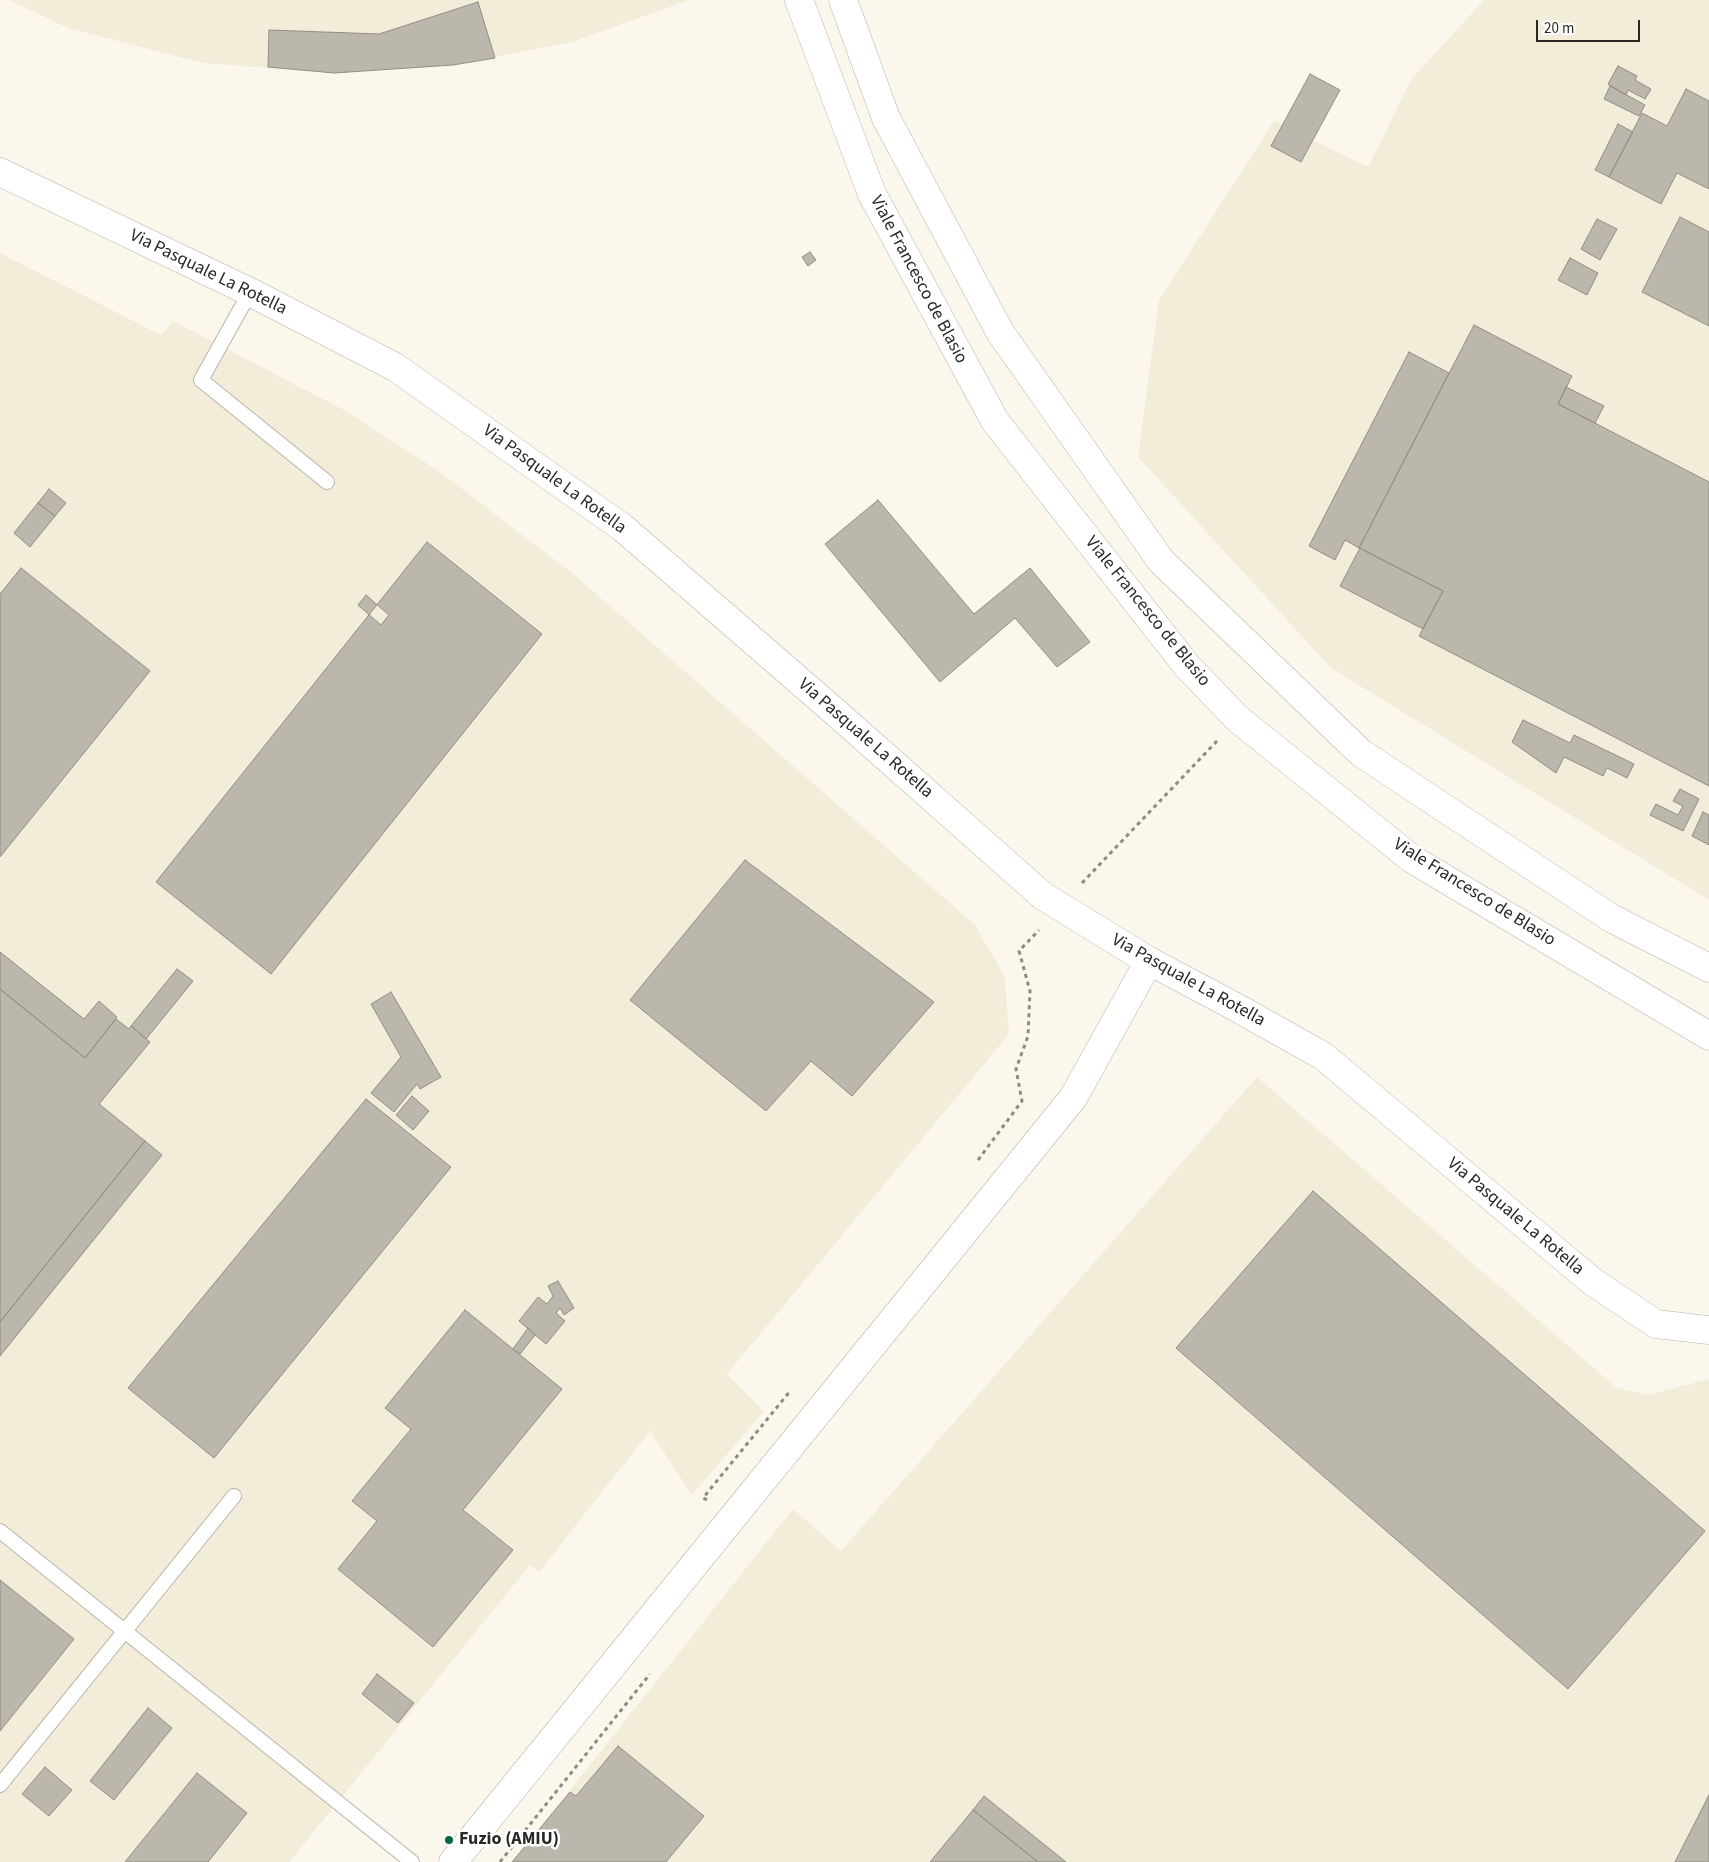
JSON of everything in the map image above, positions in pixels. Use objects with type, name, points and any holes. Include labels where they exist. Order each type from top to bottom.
[{"type":"street","name":"Viale Francesco de Blasio","points":[[799,0],[872,194],[995,421],[1187,666],[1238,719],[1412,859],[1709,1036]]},
{"type":"street","points":[[843,0],[886,118],[1000,332],[1161,561],[1361,753],[1611,918],[1709,968]]},
{"type":"street","name":"Via Pasquale La Rotella","points":[[0,172],[250,292],[395,367],[624,528],[1043,896],[1149,961],[1323,1056],[1593,1282],[1656,1324],[1709,1330]]},
{"type":"street","points":[[453,1862],[1073,1098],[1149,961]]},
{"type":"lane","points":[[250,292],[201,380],[327,482]]},
{"type":"lane","points":[[0,1785],[234,1496]]},
{"type":"lane","points":[[0,1531],[412,1862]]},
{"type":"path","points":[[1082,884],[1238,719]]},
{"type":"path","points":[[974,1165],[1022,1101],[1016,1069],[1028,1036],[1030,991],[1019,951]]},
{"type":"path","points":[[703,1498],[796,1384]]},
{"type":"shaded area","points":[[9,0],[689,0],[572,42],[453,65],[334,73],[203,63],[68,28]]},
{"type":"shaded area","points":[[1484,0],[1709,0],[1709,900],[1331,668],[1138,457],[1159,300],[1274,121],[1368,167],[1411,80]]},
{"type":"shaded area","points":[[0,253],[161,335],[173,321],[344,410],[437,470],[571,572],[975,925],[1005,977],[1009,1034],[727,1374],[764,1411],[692,1495],[650,1431],[539,1572],[530,1565],[289,1862],[0,1862]]},
{"type":"shaded area","points":[[1257,1077],[1617,1388],[1648,1395],[1709,1379],[1709,1862],[513,1862],[793,1509],[841,1551]]},
{"type":"building","points":[[478,2],[495,58],[453,65],[334,73],[268,67],[269,30],[379,34]]},
{"type":"building","points":[[1618,66],[1637,76],[1635,80],[1651,89],[1645,99],[1628,90],[1626,95],[1608,84]]},
{"type":"building","points":[[1310,74],[1340,90],[1301,162],[1271,146]]},
{"type":"building","points":[[1610,86],[1645,105],[1639,116],[1604,99]]},
{"type":"building","points":[[1686,89],[1709,101],[1709,189],[1677,173],[1661,204],[1609,177],[1642,113],[1667,126]]},
{"type":"building","points":[[1618,124],[1633,132],[1609,177],[1595,170]]},
{"type":"building","points":[[1680,217],[1709,232],[1709,326],[1642,292]]},
{"type":"building","points":[[1597,219],[1617,229],[1600,260],[1581,249]]},
{"type":"building","points":[[810,252],[816,260],[808,266],[802,257]]},
{"type":"building","points":[[1570,258],[1598,273],[1587,295],[1558,280]]},
{"type":"building","points":[[1474,325],[1572,376],[1558,404],[1709,482],[1709,786],[1419,636],[1443,591],[1359,548]]},
{"type":"building","points":[[1409,352],[1449,373],[1359,548],[1345,540],[1335,560],[1309,546]]},
{"type":"building","points":[[1566,387],[1604,406],[1595,423],[1558,404]]},
{"type":"building","points":[[49,489],[66,503],[55,516],[38,503]]},
{"type":"building","points":[[878,500],[974,614],[1030,568],[1090,642],[1057,667],[1015,618],[940,682],[825,544]]},
{"type":"building","points":[[38,503],[55,516],[30,547],[14,533]]},
{"type":"building","points":[[427,542],[542,634],[271,974],[156,882]]},
{"type":"building","points":[[1360,548],[1443,591],[1423,629],[1340,586]]},
{"type":"building","points":[[21,568],[150,671],[0,857],[0,594]]},
{"type":"building","points":[[366,595],[389,615],[381,625],[358,605]]},
{"type":"building","points":[[1523,720],[1570,743],[1574,735],[1634,764],[1627,778],[1607,768],[1603,776],[1564,757],[1556,773],[1512,742]]},
{"type":"building","points":[[1680,789],[1699,799],[1683,831],[1650,815],[1656,804],[1678,815],[1683,806],[1673,801]]},
{"type":"building","points":[[1703,812],[1709,815],[1709,845],[1692,836]]},
{"type":"building","points":[[745,860],[934,1002],[852,1096],[811,1061],[766,1111],[630,1000]]},
{"type":"building","points":[[0,952],[84,1019],[99,1001],[117,1017],[85,1058],[0,989]]},
{"type":"building","points":[[177,969],[193,981],[146,1039],[131,1026]]},
{"type":"building","points":[[0,989],[85,1058],[116,1019],[129,1029],[131,1026],[150,1042],[99,1104],[145,1141],[0,1322]]},
{"type":"building","points":[[391,992],[441,1077],[420,1089],[417,1084],[394,1112],[371,1093],[401,1057],[371,1004]]},
{"type":"building","points":[[412,1096],[429,1111],[413,1130],[396,1115]]},
{"type":"building","points":[[366,1099],[451,1167],[214,1458],[128,1388]]},
{"type":"building","points":[[145,1141],[162,1155],[0,1356],[0,1322]]},
{"type":"building","points":[[1313,1191],[1705,1531],[1568,1689],[1176,1348]]},
{"type":"building","points":[[558,1281],[574,1308],[564,1315],[560,1308],[556,1313],[565,1321],[546,1344],[519,1321],[538,1297],[547,1304],[553,1296],[548,1286]]},
{"type":"building","points":[[465,1310],[562,1389],[463,1510],[513,1550],[433,1647],[338,1569],[377,1521],[352,1501],[411,1429],[385,1408]]},
{"type":"building","points":[[528,1328],[535,1335],[520,1354],[513,1349]]},
{"type":"building","points":[[0,1580],[74,1639],[0,1731]]},
{"type":"building","points":[[377,1674],[414,1703],[398,1723],[362,1694]]},
{"type":"building","points":[[148,1708],[172,1728],[114,1800],[90,1781]]},
{"type":"building","points":[[618,1746],[704,1816],[666,1862],[512,1862],[570,1792],[576,1796]]},
{"type":"building","points":[[45,1767],[72,1790],[49,1816],[22,1794]]},
{"type":"building","points":[[197,1773],[247,1813],[208,1862],[125,1862]]},
{"type":"building","points":[[1709,1795],[1709,1862],[1675,1862]]},
{"type":"building","points":[[984,1796],[1066,1862],[1038,1862],[973,1810]]},
{"type":"building","points":[[973,1810],[1038,1862],[930,1862]]},
{"type":"place","name":"Fuzio (AMIU)","points":[[449,1840]]}]
